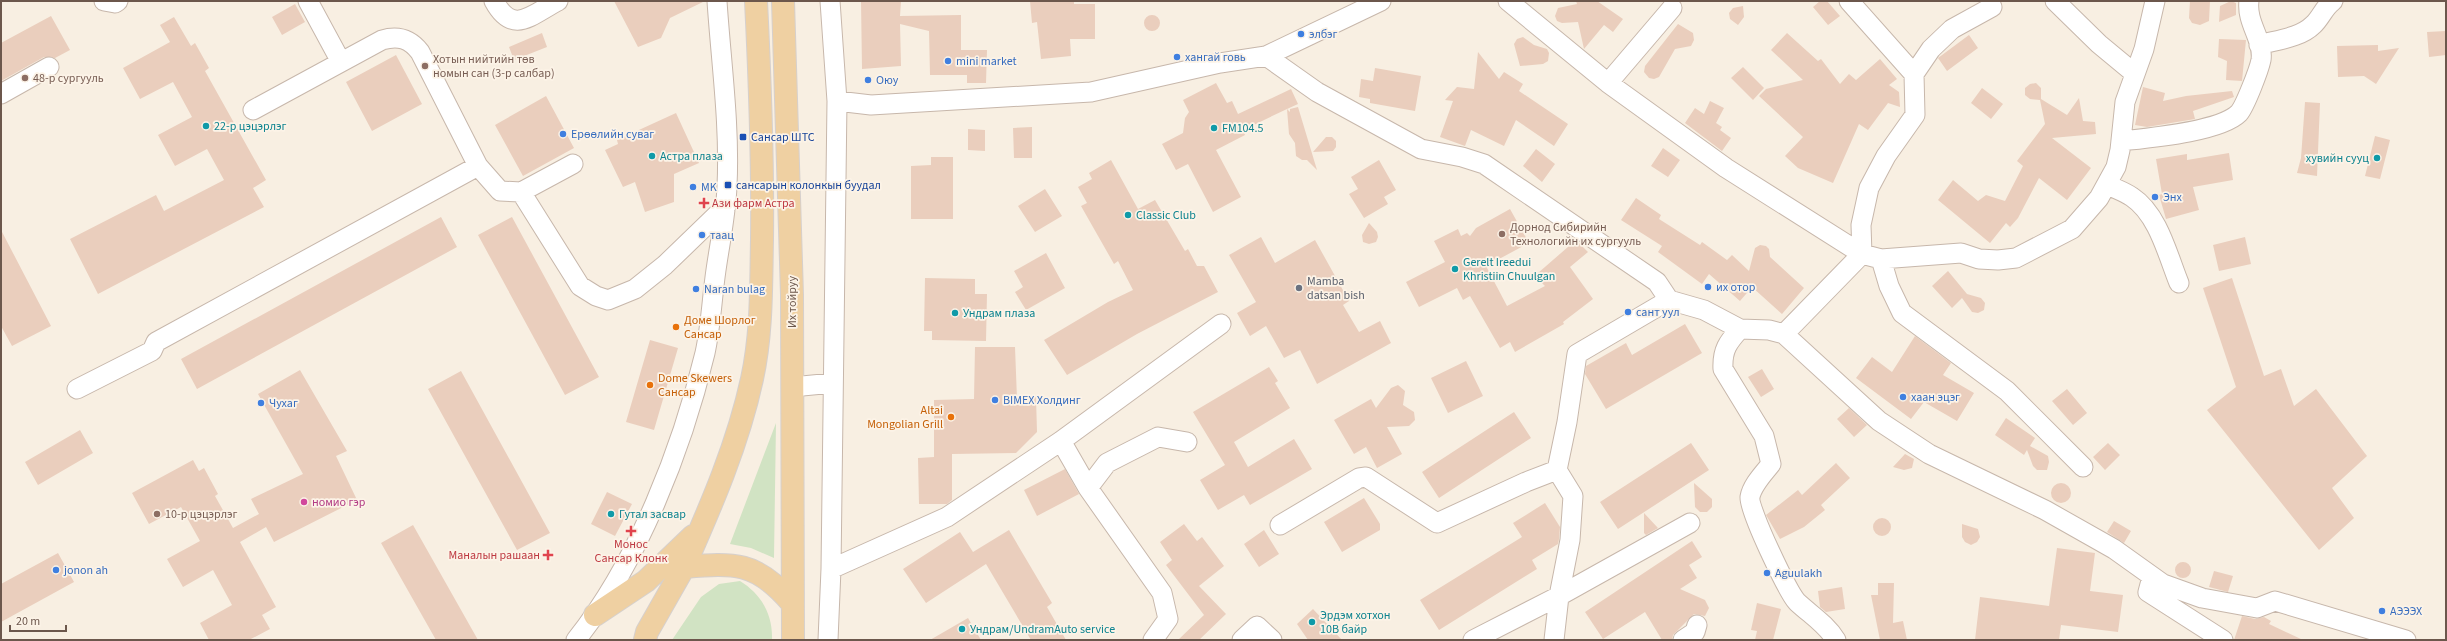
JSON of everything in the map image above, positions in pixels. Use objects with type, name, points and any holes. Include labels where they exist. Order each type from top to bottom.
[{"type":"main road","points":[[644,637],[684,566],[719,486],[744,414],[752,378],[761,324],[763,148],[756,1]]},
{"type":"main road","name":"Их тойруу","points":[[783,1],[792,295],[794,454],[791,602],[793,640]]},
{"type":"main road","points":[[596,615],[646,581],[701,528]]},
{"type":"main road","points":[[684,566],[721,564],[752,569],[777,586],[791,602]]},
{"type":"street","points":[[104,1],[115,3],[118,1]]},
{"type":"street","points":[[308,1],[341,62]]},
{"type":"street","points":[[494,1],[503,16],[514,21],[525,18],[558,1]]},
{"type":"street","points":[[576,640],[596,615],[640,536],[683,434],[705,352],[726,206],[726,120],[717,1]]},
{"type":"street","points":[[828,640],[831,569],[837,101],[830,1]]},
{"type":"street","points":[[837,101],[871,105],[1091,92],[1220,63],[1266,56],[1381,1]]},
{"type":"street","points":[[1508,1],[1608,83],[1726,168],[1862,254],[1881,259],[1961,253],[1979,259],[1998,260],[2016,258],[2072,230],[2087,214],[2108,184],[2116,168],[2121,142],[2125,102],[2134,73],[2144,49],[2155,1]]},
{"type":"street","points":[[1849,1],[1914,74]]},
{"type":"street","points":[[2055,1],[2099,44],[2134,73]]},
{"type":"street","points":[[2121,142],[2194,130],[2221,123],[2238,113],[2261,59],[2259,45],[2248,13],[2249,1]]},
{"type":"street","points":[[2259,45],[2295,35],[2312,27],[2327,5],[2333,1]]},
{"type":"street","points":[[1784,334],[1862,254],[1861,225],[1869,188],[1886,156],[1914,115],[1912,89],[1914,74],[1931,50],[1952,29],[1992,7]]},
{"type":"street","points":[[1608,83],[1672,8]]},
{"type":"street","points":[[252,110],[341,62],[392,37],[401,37],[415,45],[420,52],[478,166],[500,191],[521,192],[573,164]]},
{"type":"street","points":[[1266,56],[1317,92],[1421,149],[1484,164],[1657,282],[1669,300],[1704,310],[1740,329],[1769,330],[1784,334],[1880,421],[1929,454],[2044,510],[2114,549],[2163,584],[2202,598],[2257,608],[2275,601],[2406,640]]},
{"type":"street","points":[[1,94],[49,67]]},
{"type":"street","points":[[78,389],[152,351],[156,342],[478,166]]},
{"type":"street","points":[[2108,184],[2133,198],[2145,208],[2156,228],[2179,283]]},
{"type":"street","points":[[521,192],[580,286],[596,296],[608,300],[635,289],[665,266],[726,206]]},
{"type":"street","points":[[1881,259],[1889,286],[1902,313],[2007,391],[2083,468]]},
{"type":"street","points":[[1554,640],[1559,596],[1570,540],[1573,496],[1557,470],[1567,422],[1577,354],[1669,300]]},
{"type":"street","points":[[831,569],[947,517],[1061,441],[1221,324]]},
{"type":"street","points":[[1740,329],[1726,344],[1722,356],[1723,369],[1764,436],[1771,464],[1756,484],[1750,497],[1751,506],[1768,547],[1796,601],[1828,627],[1836,640]]},
{"type":"street","points":[[792,386],[833,383]]},
{"type":"street","points":[[1088,488],[1107,463],[1158,437],[1187,442]]},
{"type":"street","points":[[1061,441],[1088,488],[1162,592],[1168,619],[1154,640]]},
{"type":"street","points":[[1280,525],[1359,478],[1366,477],[1437,523],[1526,482],[1557,470]]},
{"type":"street","points":[[1473,640],[1559,596],[1690,523]]},
{"type":"street","points":[[2152,577],[2148,592],[2223,640]]},
{"type":"street","points":[[1683,640],[1695,632],[1697,625]]},
{"type":"street","points":[[1242,640],[1257,626],[1272,640]]},
{"type":"green space","points":[[776,423],[774,558],[751,548],[730,544]]},
{"type":"green space","points":[[740,581],[754,592],[768,613],[772,631],[772,640],[672,640],[701,597],[719,584]]},
{"type":"building","points":[[614,1],[705,1],[670,18],[661,38],[638,47]]},
{"type":"building","points":[[861,1],[901,1],[900,16],[961,15],[961,50],[987,50],[986,83],[967,83],[967,75],[930,75],[929,31],[900,24],[901,66],[862,69]]},
{"type":"building","points":[[1030,1],[1074,1],[1074,4],[1095,4],[1095,39],[1070,39],[1071,56],[1041,59],[1037,22],[1032,23]]},
{"type":"building","points":[[1576,1],[1597,1],[1623,19],[1613,32],[1604,25],[1584,49],[1578,22],[1562,23],[1557,21],[1555,16],[1558,8],[1577,4]]},
{"type":"building","points":[[1820,1],[1827,1],[1840,16],[1828,25],[1813,7]]},
{"type":"building","points":[[2190,1],[2210,1],[2209,21],[2200,25],[2192,23],[2189,18]]},
{"type":"building","points":[[2231,1],[2236,3],[2236,15],[2219,22],[2220,6]]},
{"type":"building","points":[[295,4],[305,22],[282,35],[272,17]]},
{"type":"building","points":[[1743,6],[1744,17],[1738,25],[1730,19],[1729,13],[1733,8]]},
{"type":"building","points":[[1152,15],[1159,20],[1160,23],[1155,30],[1152,31],[1145,26],[1144,23],[1149,16]]},
{"type":"building","points":[[51,16],[70,50],[55,58],[44,57],[1,81],[1,43]]},
{"type":"building","name":"22-р цэцэрлэг","points":[[174,17],[191,46],[195,43],[209,68],[205,71],[266,180],[253,188],[264,207],[98,294],[70,239],[156,195],[164,211],[224,180],[207,149],[175,166],[158,135],[192,117],[173,82],[140,99],[123,68],[170,42],[160,25]]},
{"type":"building","points":[[1678,24],[1693,33],[1694,40],[1691,46],[1675,49],[1659,77],[1654,79],[1649,78],[1644,72],[1645,66]]},
{"type":"building","points":[[2446,31],[2446,55],[2429,57],[2427,32]]},
{"type":"building","points":[[542,33],[547,47],[514,60],[509,47]]},
{"type":"building","points":[[1787,33],[1818,61],[1821,59],[1840,84],[1849,74],[1856,80],[1880,59],[1897,79],[1889,85],[1899,92],[1900,107],[1888,103],[1868,130],[1859,124],[1833,183],[1798,168],[1785,156],[1803,137],[1759,96],[1766,89],[1803,80],[1771,50]]},
{"type":"building","points":[[1969,35],[1978,48],[1947,71],[1938,58]]},
{"type":"building","points":[[1523,37],[1534,45],[1547,49],[1549,53],[1548,61],[1543,64],[1520,66],[1514,44],[1517,39]]},
{"type":"building","points":[[2219,39],[2246,40],[2242,81],[2226,80],[2227,61],[2218,57]]},
{"type":"building","points":[[2378,45],[2378,51],[2399,48],[2376,84],[2364,76],[2338,77],[2337,46]]},
{"type":"building","points":[[1478,52],[1499,79],[1504,72],[1523,84],[1519,91],[1568,124],[1554,146],[1516,120],[1504,146],[1471,130],[1465,146],[1440,137],[1453,101],[1445,100],[1457,87],[1474,89]]},
{"type":"building","points":[[396,55],[422,104],[372,131],[346,82]]},
{"type":"building","points":[[1743,67],[1764,88],[1753,100],[1731,78]]},
{"type":"building","points":[[1375,68],[1421,76],[1415,111],[1370,103],[1370,99],[1359,97],[1361,79],[1373,81]]},
{"type":"building","points":[[1216,83],[1227,103],[1232,101],[1238,114],[1291,89],[1298,104],[1243,130],[1245,135],[1216,150],[1241,197],[1213,212],[1188,164],[1176,170],[1162,144],[1183,133],[1185,118],[1189,112],[1183,100]]},
{"type":"building","points":[[2036,83],[2041,88],[2041,99],[2067,115],[2079,98],[2083,121],[2095,122],[2096,134],[2052,138],[2091,168],[2067,200],[2039,178],[2018,218],[2010,227],[2006,223],[1990,243],[1938,200],[1953,180],[1978,201],[1986,195],[2005,201],[2023,166],[2017,161],[2045,124],[2040,100],[2030,99],[2025,95],[2025,88],[2030,84]]},
{"type":"building","points":[[2143,87],[2165,93],[2163,101],[2186,96],[2232,91],[2234,97],[2193,111],[2195,119],[2147,127],[2135,125]]},
{"type":"building","points":[[1982,88],[2003,104],[1991,119],[1971,103]]},
{"type":"building","points":[[546,96],[574,148],[523,176],[495,125]]},
{"type":"building","points":[[1710,101],[1724,108],[1716,123],[1722,127],[1720,130],[1731,138],[1722,151],[1685,123],[1695,108],[1704,114]]},
{"type":"building","points":[[2305,102],[2320,103],[2317,176],[2297,173],[2301,158]]},
{"type":"building","points":[[1298,107],[1317,170],[1307,160],[1302,160],[1296,156],[1295,143],[1289,134],[1287,109],[1290,112],[1290,109]]},
{"type":"building","name":"Астра плаза","points":[[676,113],[699,163],[674,174],[674,202],[645,212],[635,182],[623,187],[605,150],[618,144],[617,140]]},
{"type":"building","points":[[1032,127],[1032,158],[1014,158],[1013,128]]},
{"type":"building","points":[[968,129],[985,130],[985,151],[968,150]]},
{"type":"building","name":"хувийн сууц","points":[[2375,136],[2390,140],[2380,179],[2365,176]]},
{"type":"building","points":[[1326,137],[1332,137],[1336,141],[1336,147],[1333,151],[1313,152]]},
{"type":"building","points":[[1663,148],[1680,160],[1668,177],[1651,166]]},
{"type":"building","points":[[1536,149],[1555,164],[1542,182],[1523,166]]},
{"type":"building","points":[[2229,153],[2233,180],[2193,187],[2199,210],[2166,219],[2159,195],[2162,194],[2156,159],[2187,154],[2187,160]]},
{"type":"building","points":[[931,157],[953,157],[953,219],[911,219],[911,166],[931,165]]},
{"type":"building","points":[[1111,160],[1138,209],[1155,200],[1185,251],[1188,249],[1197,266],[1204,266],[1218,292],[1137,334],[1067,375],[1044,340],[1108,302],[1133,290],[1118,261],[1114,264],[1081,206],[1087,203],[1078,187],[1092,179],[1089,173]]},
{"type":"building","points":[[1379,160],[1396,190],[1384,197],[1388,204],[1364,218],[1349,194],[1358,189],[1351,177]]},
{"type":"building","points":[[1045,189],[1062,216],[1035,232],[1018,206]]},
{"type":"building","points":[[1636,198],[1661,215],[1659,219],[1700,245],[1702,242],[1727,260],[1732,255],[1749,271],[1755,248],[1760,245],[1766,246],[1769,249],[1770,257],[1804,288],[1782,314],[1752,287],[1740,301],[1709,274],[1702,284],[1658,252],[1662,246],[1621,220]]},
{"type":"building","points":[[1510,209],[1529,243],[1486,266],[1507,306],[1545,286],[1538,279],[1538,273],[1576,240],[1588,252],[1570,267],[1593,299],[1563,322],[1564,324],[1515,352],[1510,342],[1500,348],[1470,296],[1463,300],[1457,288],[1419,307],[1406,282],[1445,262],[1434,241],[1458,229],[1461,236],[1467,233],[1470,236],[1476,228]]},
{"type":"building","points":[[441,217],[457,247],[197,389],[181,359]]},
{"type":"building","points":[[512,217],[599,377],[565,395],[478,235]]},
{"type":"building","points":[[1369,223],[1377,232],[1378,237],[1376,242],[1369,244],[1363,242],[1362,235]]},
{"type":"building","points":[[1,230],[51,326],[12,346],[1,326]]},
{"type":"building","name":"Mamba datsan bish","points":[[1261,237],[1275,263],[1315,240],[1349,301],[1343,305],[1359,332],[1380,321],[1391,343],[1317,384],[1300,350],[1284,358],[1266,326],[1250,336],[1237,313],[1256,302],[1229,255]]},
{"type":"building","points":[[2245,237],[2251,264],[2219,271],[2213,245]]},
{"type":"building","points":[[1046,253],[1065,288],[1026,310],[1015,292],[1023,287],[1014,271]]},
{"type":"building","points":[[1948,271],[1967,294],[1981,298],[1985,303],[1984,310],[1978,313],[1972,312],[1962,298],[1952,308],[1932,286]]},
{"type":"building","name":"Ундрам плаза","points":[[925,278],[975,279],[975,294],[987,294],[986,341],[932,340],[932,331],[924,331]]},
{"type":"building","points":[[2232,278],[2264,376],[2281,369],[2294,406],[2316,389],[2367,456],[2332,488],[2354,518],[2319,550],[2207,410],[2236,387],[2203,288]]},
{"type":"building","points":[[1685,324],[1702,353],[1606,409],[1585,374],[1586,366],[1626,343],[1632,355]]},
{"type":"building","points":[[1915,336],[1951,363],[1943,375],[1974,393],[1957,421],[1924,402],[1911,419],[1856,378],[1872,357],[1892,372]]},
{"type":"building","points":[[650,340],[678,348],[654,430],[626,422]]},
{"type":"building","name":"BIMEX Холдинг","points":[[975,347],[1015,347],[1017,399],[1036,397],[1037,432],[1016,453],[952,454],[952,500],[947,504],[919,504],[918,458],[934,457],[934,400],[974,399]]},
{"type":"building","points":[[1466,361],[1483,396],[1448,413],[1431,378]]},
{"type":"building","points":[[1269,367],[1278,381],[1275,383],[1290,408],[1234,442],[1248,467],[1294,439],[1312,469],[1250,505],[1244,495],[1218,510],[1200,480],[1225,465],[1193,412]]},
{"type":"building","points":[[1762,369],[1774,389],[1761,397],[1748,377]]},
{"type":"building","points":[[300,370],[347,451],[336,456],[357,500],[274,542],[266,527],[240,542],[276,607],[262,615],[270,629],[249,640],[209,640],[200,623],[232,605],[213,570],[183,587],[167,559],[200,541],[181,507],[149,524],[132,493],[193,460],[199,471],[204,468],[218,494],[215,496],[233,528],[259,514],[251,499],[303,474],[258,394]]},
{"type":"building","points":[[461,371],[550,533],[517,550],[428,389]]},
{"type":"building","points":[[1398,385],[1405,391],[1403,405],[1414,412],[1415,420],[1409,426],[1387,427],[1402,454],[1377,468],[1366,447],[1354,454],[1334,420],[1371,399],[1376,408],[1391,388]]},
{"type":"building","points":[[2067,389],[2087,413],[2073,425],[2052,401]]},
{"type":"building","points":[[1849,408],[1867,425],[1854,437],[1837,419]]},
{"type":"building","points":[[1514,412],[1531,438],[1439,498],[1422,472]]},
{"type":"building","points":[[2006,418],[2035,438],[2030,446],[2048,456],[2049,462],[2047,470],[2037,470],[2033,466],[2027,450],[2024,455],[1995,435]]},
{"type":"building","points":[[80,430],[93,453],[38,485],[25,462]]},
{"type":"building","points":[[1691,443],[1709,470],[1618,529],[1600,502]]},
{"type":"building","points":[[2108,443],[2120,455],[2105,470],[2093,457]]},
{"type":"building","points":[[1905,454],[1914,459],[1912,468],[1904,470],[1893,467]]},
{"type":"building","points":[[1836,463],[1850,478],[1821,505],[1825,510],[1804,527],[1780,539],[1766,515],[1798,490],[1802,495]]},
{"type":"building","points":[[1065,469],[1079,494],[1037,516],[1024,490]]},
{"type":"building","points":[[1694,483],[1712,499],[1712,507],[1707,512],[1700,512],[1695,507]]},
{"type":"building","points":[[2061,483],[2068,486],[2071,493],[2068,500],[2061,503],[2054,500],[2051,493],[2054,486]]},
{"type":"building","name":"Гутал засвар","points":[[607,492],[632,504],[615,536],[591,524]]},
{"type":"building","points":[[1364,498],[1380,524],[1380,530],[1342,552],[1324,522]]},
{"type":"building","points":[[1545,503],[1560,527],[1558,544],[1532,560],[1537,569],[1439,630],[1420,600],[1522,537],[1513,523]]},
{"type":"building","points":[[1644,513],[1658,528],[1646,535],[1644,533]]},
{"type":"building","points":[[1882,518],[1888,521],[1891,527],[1888,533],[1882,536],[1876,533],[1873,527],[1876,521]]},
{"type":"building","points":[[2114,521],[2131,531],[2124,543],[2107,532]]},
{"type":"building","points":[[1184,524],[1197,541],[1202,537],[1224,566],[1199,586],[1226,614],[1199,640],[1178,640],[1204,615],[1166,565],[1172,560],[1160,542]]},
{"type":"building","points":[[1962,524],[1978,529],[1980,537],[1977,542],[1971,545],[1965,542],[1962,537]]},
{"type":"building","points":[[413,525],[478,640],[436,640],[381,543]]},
{"type":"building","points":[[1009,530],[1052,603],[1047,607],[1066,640],[1031,640],[986,564],[926,603],[903,569],[960,532],[973,552]]},
{"type":"building","points":[[1264,530],[1279,554],[1259,567],[1244,544]]},
{"type":"building","points":[[1692,541],[1702,557],[1689,565],[1697,578],[1680,589],[1705,600],[1709,608],[1705,616],[1694,614],[1673,635],[1672,640],[1662,640],[1645,612],[1603,639],[1585,612]]},
{"type":"building","points":[[2057,548],[2095,553],[2090,591],[2123,595],[2118,632],[2061,625],[2059,640],[1975,640],[1980,597],[2049,606]]},
{"type":"building","points":[[58,553],[74,582],[1,622],[1,584]]},
{"type":"building","points":[[2183,562],[2190,567],[2191,570],[2186,577],[2183,578],[2176,573],[2175,570],[2180,563]]},
{"type":"building","points":[[2214,571],[2233,576],[2228,592],[2209,587]]},
{"type":"building","points":[[1878,583],[1894,583],[1893,623],[1903,621],[1907,640],[1880,640],[1871,595],[1878,595]]},
{"type":"building","points":[[1842,587],[1845,609],[1826,612],[1820,607],[1818,591]]},
{"type":"building","points":[[1757,603],[1781,609],[1773,640],[1755,640],[1757,631],[1751,630]]},
{"type":"building","name":"Эрдэм хотхон 10В байр","points":[[1313,609],[1342,640],[1308,640],[1297,624]]},
{"type":"building","points":[[2242,616],[2255,619],[2264,617],[2271,621],[2269,624],[2303,640],[2234,640]]},
{"type":"building","name":"Ундрам/UndramAuto service","points":[[968,618],[981,640],[930,640]]},
{"type":"place","name":"элбэг","points":[[1301,34]]},
{"type":"place","name":"хангай говь","points":[[1177,57]]},
{"type":"place","name":"mini market","points":[[948,61]]},
{"type":"place","name":"Хотын нийтийн төв номын сан (3-р салбар)","points":[[425,66]]},
{"type":"place","name":"48-р сургууль","points":[[25,78]]},
{"type":"place","name":"Оюу","points":[[868,80]]},
{"type":"place","name":"22-р цэцэрлэг","points":[[206,126]]},
{"type":"place","name":"FM104.5","points":[[1214,128]]},
{"type":"place","name":"Ерөөлийн суваг","points":[[563,134]]},
{"type":"place","name":"Сансар ШТС","points":[[743,137]]},
{"type":"place","name":"Астра плаза","points":[[652,156]]},
{"type":"place","name":"хувийн сууц","points":[[2377,158]]},
{"type":"place","name":"сансарын колонкын буудал","points":[[728,185]]},
{"type":"place","name":"MK","points":[[693,187]]},
{"type":"place","name":"Энх","points":[[2155,197]]},
{"type":"place","name":"Ази фарм Астра","points":[[704,203]]},
{"type":"place","name":"Classic Club","points":[[1128,215]]},
{"type":"place","name":"Дорнод Сибирийн Технологийн их сургууль","points":[[1502,234]]},
{"type":"place","name":"таац","points":[[702,235]]},
{"type":"place","name":"Gerelt Ireedui Khristiin Chuulgan","points":[[1455,269]]},
{"type":"place","name":"их отор","points":[[1708,287]]},
{"type":"place","name":"Mamba datsan bish","points":[[1299,288]]},
{"type":"place","name":"Naran bulag","points":[[696,289]]},
{"type":"place","name":"сант уул","points":[[1628,312]]},
{"type":"place","name":"Ундрам плаза","points":[[955,313]]},
{"type":"place","name":"Доме Шорлог Сансар","points":[[676,327]]},
{"type":"place","name":"Dome Skewers Сансар","points":[[650,385]]},
{"type":"place","name":"хаан эцэг","points":[[1903,397]]},
{"type":"place","name":"BIMEX Холдинг","points":[[995,400]]},
{"type":"place","name":"Чухаг","points":[[261,403]]},
{"type":"place","name":"Altai Mongolian Grill","points":[[951,417]]},
{"type":"place","name":"номио гэр","points":[[304,502]]},
{"type":"place","name":"10-р цэцэрлэг","points":[[157,514]]},
{"type":"place","name":"Гутал засвар","points":[[611,514]]},
{"type":"place","name":"Монос Сансар Клонк","points":[[631,531]]},
{"type":"place","name":"Маналын рашаан","points":[[548,555]]},
{"type":"place","name":"jonon ah","points":[[56,570]]},
{"type":"place","name":"Aguulakh","points":[[1767,573]]},
{"type":"place","name":"АЭЭЭХ","points":[[2382,611]]},
{"type":"place","name":"Эрдэм хотхон 10В байр","points":[[1312,622]]},
{"type":"place","name":"Ундрам/UndramAuto service","points":[[962,629]]}]
